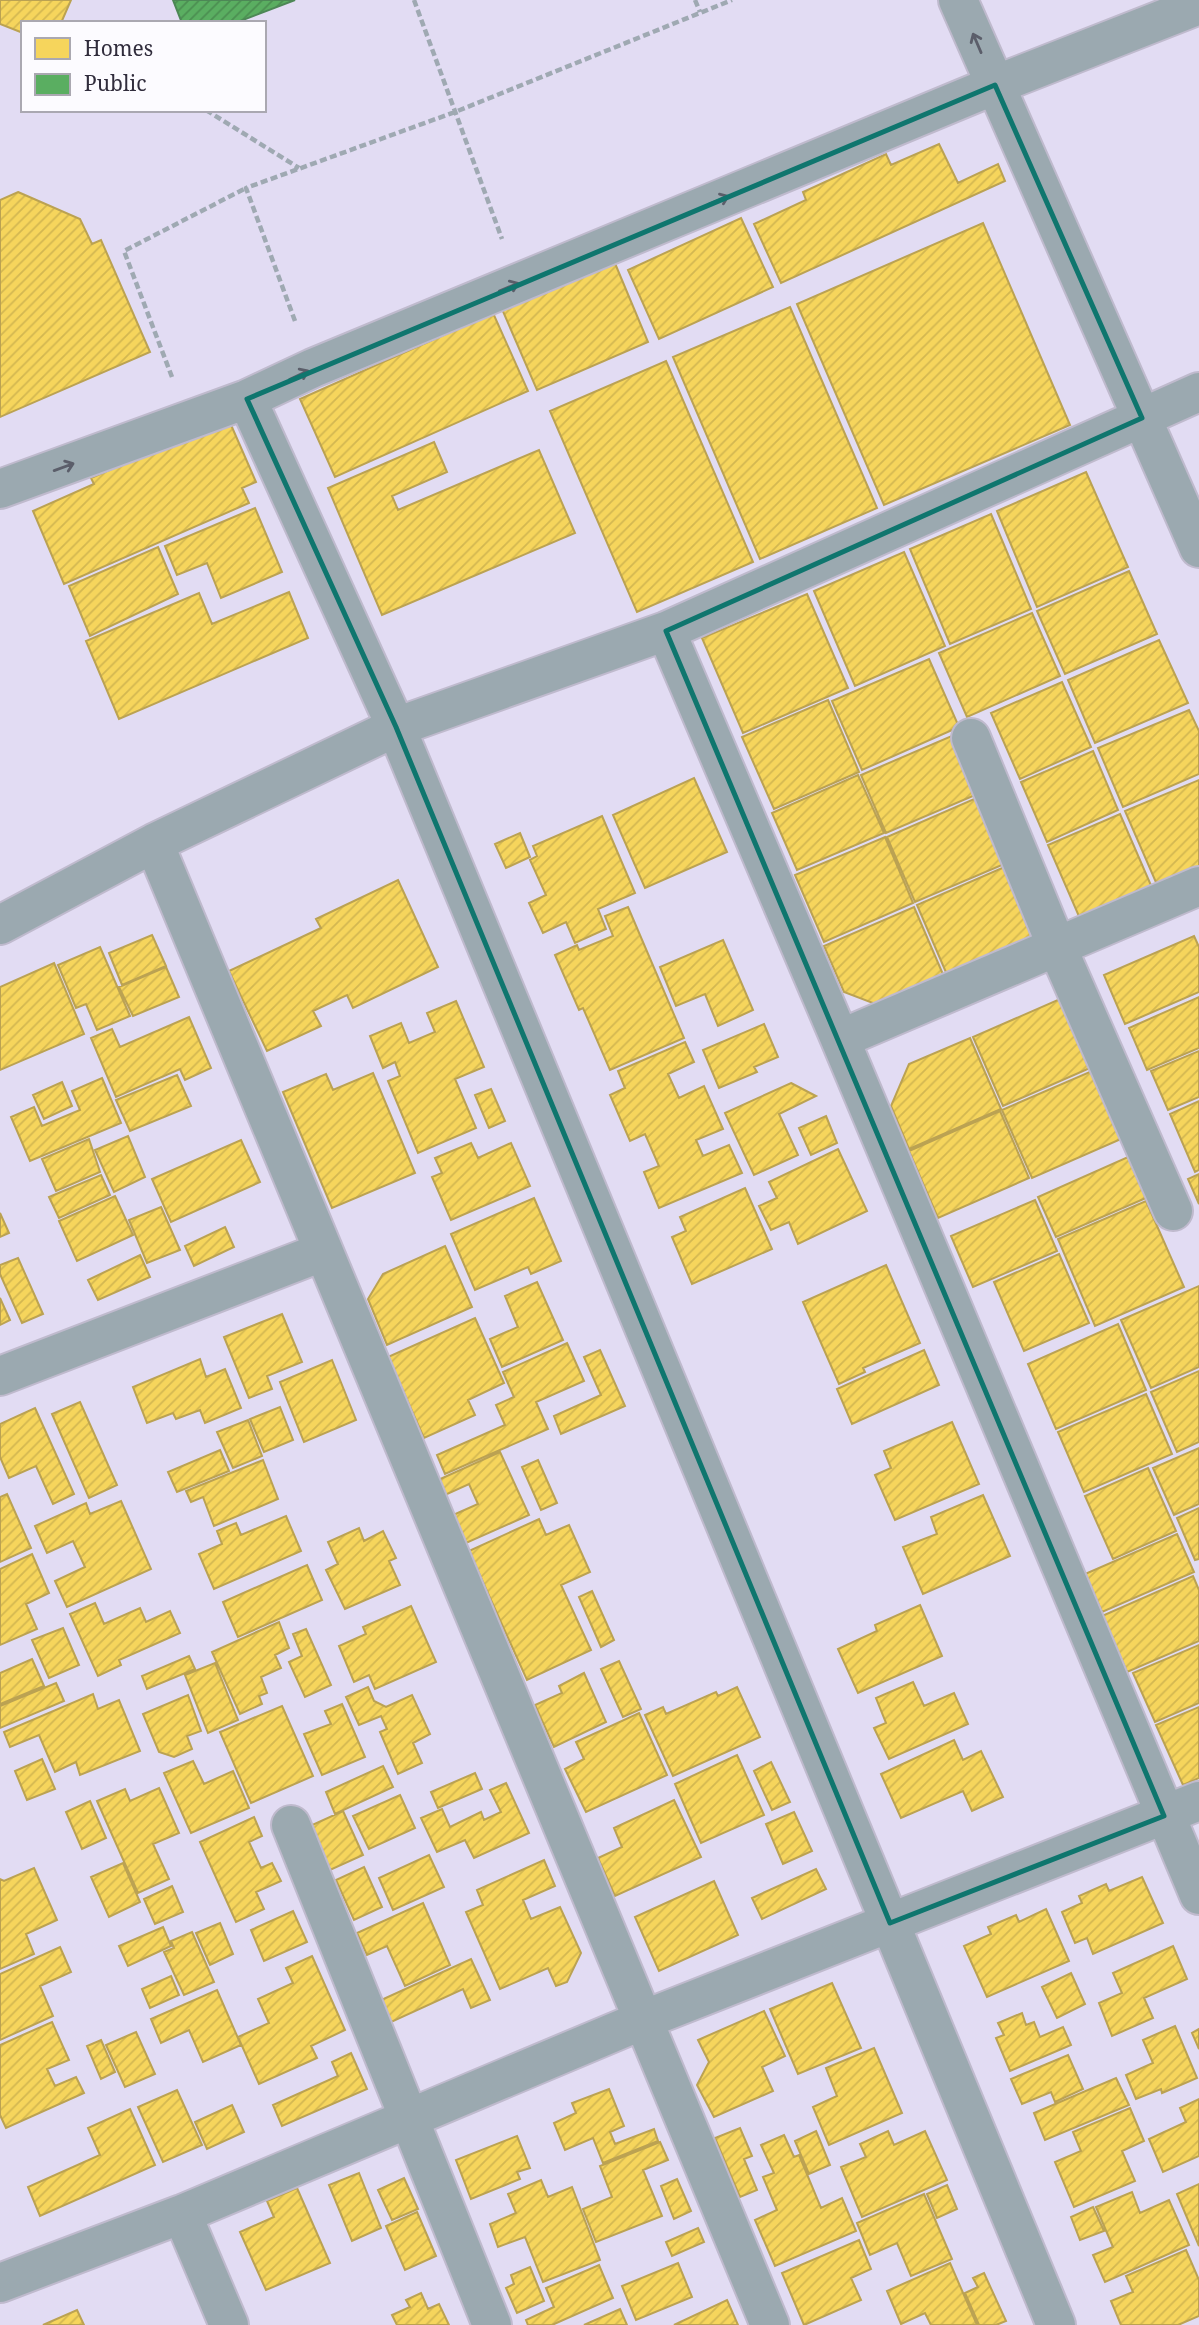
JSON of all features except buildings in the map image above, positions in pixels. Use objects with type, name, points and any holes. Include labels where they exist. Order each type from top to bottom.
[{"type":"street","points":[[958,0],[1199,548]]},
{"type":"street","points":[[0,489],[247,399],[313,368],[995,85],[1199,5]]},
{"type":"street","points":[[0,926],[154,843],[396,727],[666,631],[1199,392]]},
{"type":"street","points":[[247,399],[396,727],[1056,2325]]},
{"type":"street","points":[[666,631],[841,1039],[1199,1895]]},
{"type":"street","points":[[971,738],[1057,947],[1173,1211]]},
{"type":"street","points":[[154,843],[770,2325]]},
{"type":"street","points":[[841,1039],[1199,886]]},
{"type":"street","points":[[0,1376],[322,1252]]},
{"type":"street","points":[[0,2283],[182,2214],[411,2121],[643,2020],[1199,1801]]},
{"type":"street","points":[[291,1825],[492,2325]]},
{"type":"street","points":[[182,2214],[229,2325]]},
{"type":"path","points":[[414,0],[519,282]]},
{"type":"path","points":[[695,0],[700,13]]},
{"type":"path","points":[[189,422],[124,251],[246,188],[455,111],[732,0]]},
{"type":"path","points":[[209,112],[300,169]]},
{"type":"path","points":[[246,188],[313,368]]},
{"type":"highlighted area","points":[[995,85],[1142,418],[666,631],[1164,1816],[890,1923],[396,727],[247,399]]}]
